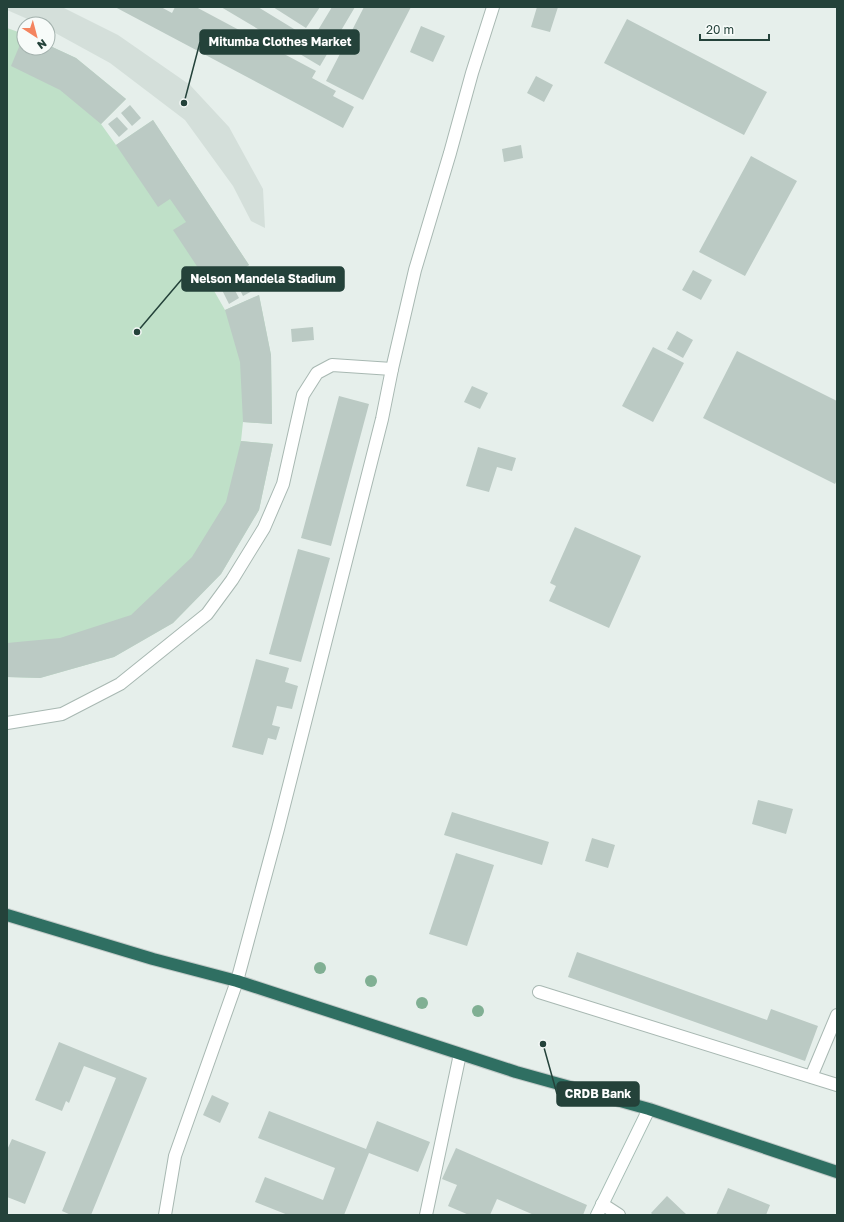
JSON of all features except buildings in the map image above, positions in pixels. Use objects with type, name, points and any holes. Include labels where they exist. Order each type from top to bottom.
[{"type":"highway","points":[[7,915],[153,959],[237,981],[516,1072],[649,1109],[837,1172]]},
{"type":"street","points":[[165,1215],[175,1156],[237,981],[278,829],[382,419],[392,368],[415,270],[450,153],[472,72],[493,7]]},
{"type":"street","points":[[7,723],[62,714],[120,684],[207,614],[232,580],[264,528],[283,484],[304,395],[317,373],[332,366],[392,368]]},
{"type":"street","points":[[539,992],[837,1085]]},
{"type":"street","points":[[811,1077],[837,1015]]},
{"type":"street","points":[[426,1215],[460,1054]]},
{"type":"street","points":[[619,1215],[599,1210],[649,1109]]},
{"type":"shaded area","points":[[7,7],[62,7],[118,35],[190,85],[229,127],[263,189],[265,228],[251,221],[233,186],[185,120],[110,63],[56,33],[56,16],[21,16],[7,10]]},
{"type":"green space","points":[[7,28],[16,31],[16,56],[56,56],[56,49],[76,58],[126,99],[101,124],[116,145],[153,120],[249,265],[213,289],[225,310],[259,295],[271,355],[272,424],[243,422],[241,441],[273,444],[259,510],[221,574],[173,623],[114,657],[40,678],[7,677]]},
{"type":"place","name":"Mitumba Clothes Market","points":[[184,103]]},
{"type":"place","name":"Nelson Mandela Stadium","points":[[137,332]]},
{"type":"place","name":"CRDB Bank","points":[[543,1044]]}]
